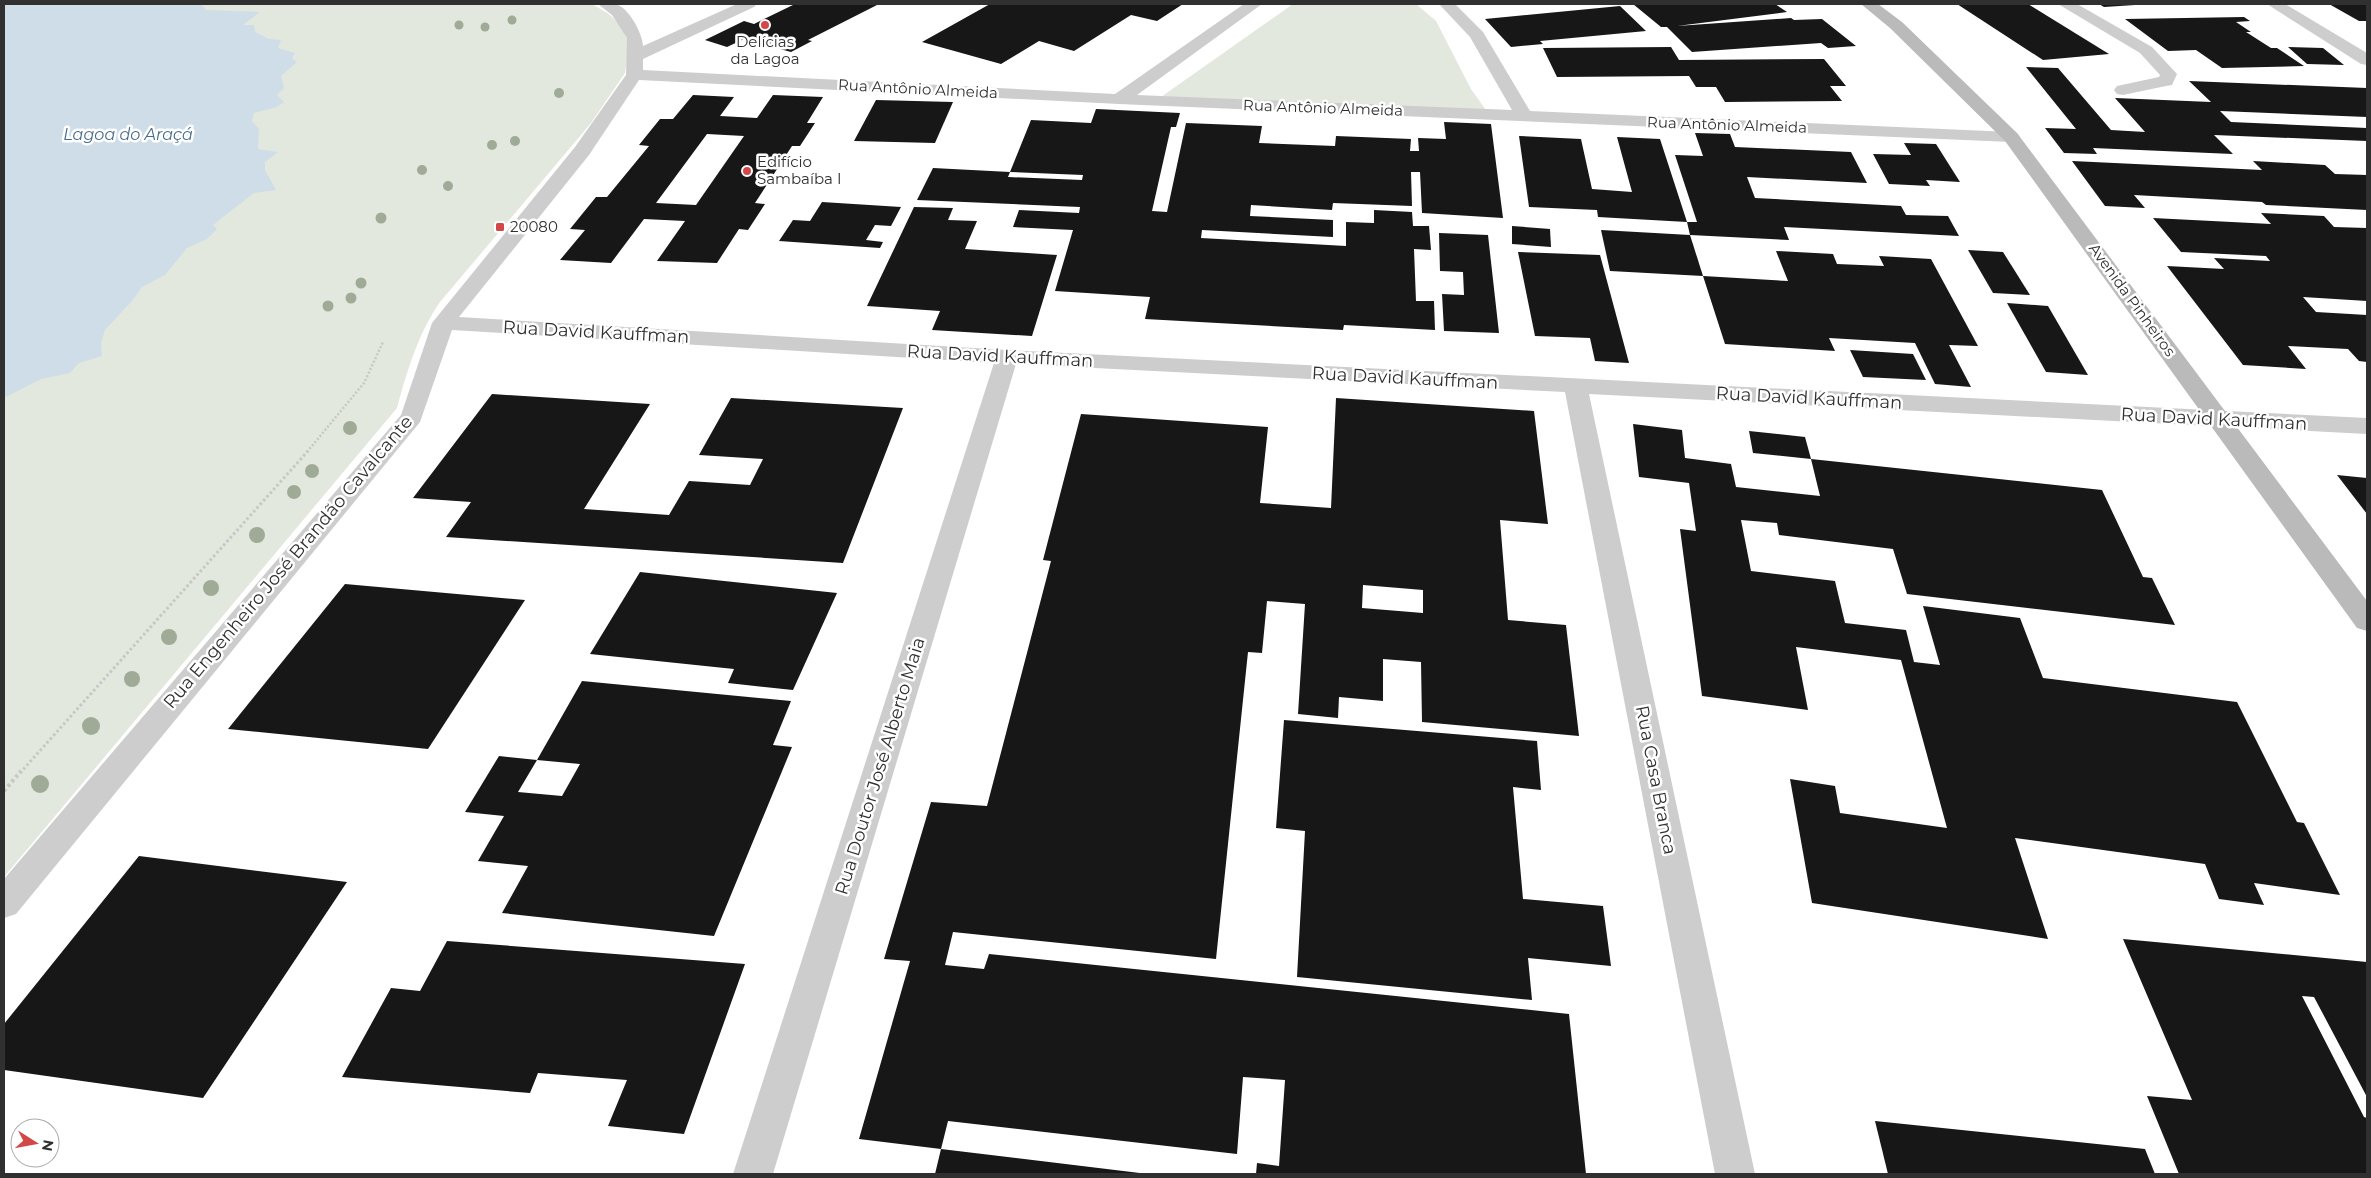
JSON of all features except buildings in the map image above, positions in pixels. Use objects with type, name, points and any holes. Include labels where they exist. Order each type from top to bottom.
[{"type":"street","points":[[606,4],[618,12],[630,28],[634,38],[635,66],[749,4]]},
{"type":"street","points":[[1119,99],[1254,4]]},
{"type":"street","points":[[1448,4],[1478,35],[1524,116]]},
{"type":"street","name":"Avenida Pinheiros","points":[[1869,4],[1896,25],[2011,137],[2367,621]]},
{"type":"street","points":[[2066,4],[2146,50],[2169,74],[2166,81],[2123,90]]},
{"type":"street","points":[[2275,4],[2367,60]]},
{"type":"street","name":"Rua Antônio Almeida","points":[[635,66],[1119,99],[2011,137]]},
{"type":"street","name":"Rua Engenheiro José Brandão Cavalcante","points":[[4,904],[412,417],[442,323],[582,151],[635,66]]},
{"type":"street","name":"Rua David Kauffman","points":[[442,323],[1007,357],[2367,426]]},
{"type":"street","name":"Rua Doutor José Alberto Maia","points":[[753,1174],[1007,357]]},
{"type":"street","name":"Rua Casa Branca","points":[[1576,387],[1735,1174]]},
{"type":"path","points":[[4,791],[351,402],[364,383],[384,340]]},
{"type":"shaded area","points":[[4,4],[592,4],[609,14],[622,27],[629,43],[625,73],[591,123],[440,302],[432,314],[419,340],[397,408],[4,877]]},
{"type":"shaded area","points":[[1293,4],[1416,4],[1436,21],[1471,89],[1488,113],[1161,97]]},
{"type":"water","name":"Lagoa do Araçá","points":[[4,4],[201,4],[206,10],[260,12],[243,25],[254,25],[255,32],[269,39],[281,40],[278,48],[295,53],[292,58],[297,62],[281,76],[284,88],[277,95],[284,102],[277,107],[254,113],[252,121],[259,129],[258,149],[278,152],[265,162],[265,170],[276,190],[254,193],[213,225],[217,229],[207,239],[187,248],[165,275],[142,287],[132,301],[105,330],[101,343],[102,356],[79,363],[70,373],[41,379],[4,398]]},
{"type":"place","name":"Delícias da Lagoa","points":[[765,25]]},
{"type":"place","name":"Edifício Sambaíba I","points":[[747,171]]},
{"type":"place","name":"20080","points":[[500,227]]}]
